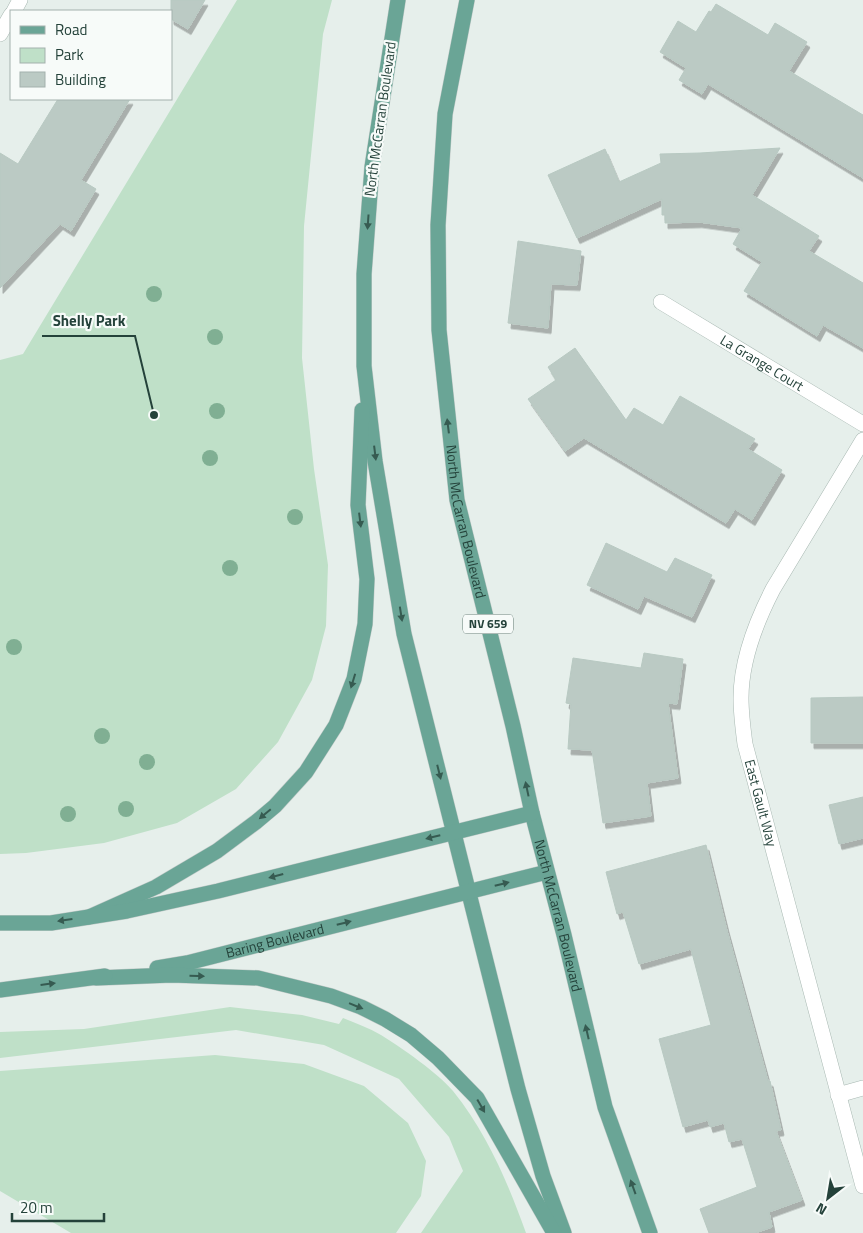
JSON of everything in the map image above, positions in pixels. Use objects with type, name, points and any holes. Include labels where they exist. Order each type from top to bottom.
[{"type":"main road","name":"North McCarran Boulevard","points":[[398,0],[372,167],[364,274],[364,366],[376,461],[404,634],[521,1099],[543,1176],[564,1233]]},
{"type":"main road","name":"North McCarran Boulevard","points":[[467,0],[445,114],[438,225],[439,330],[457,500],[514,726],[532,813],[564,935],[605,1107],[650,1233]]},
{"type":"main road","points":[[89,917],[156,887],[217,851],[256,822],[306,772],[336,725],[354,679],[364,624],[367,579],[358,505],[364,366]]},
{"type":"main road","points":[[0,923],[50,923],[127,912],[532,813]]},
{"type":"main road","name":"Baring Boulevard","points":[[0,990],[96,978],[186,963],[547,872]]},
{"type":"main road","points":[[96,978],[172,975],[258,978],[331,996],[361,1007],[385,1020],[411,1035],[438,1058],[476,1098],[554,1233]]},
{"type":"street","points":[[0,34],[10,17]]},
{"type":"street","name":"La Grange Court","points":[[661,302],[863,424]]},
{"type":"street","name":"East Gault Way","points":[[863,440],[773,588],[760,614],[747,654],[741,698],[744,744],[863,1186]]},
{"type":"street","points":[[838,1095],[863,1088]]},
{"type":"green space","points":[[237,0],[332,0],[323,34],[304,226],[302,358],[314,469],[328,565],[326,626],[312,680],[278,742],[236,789],[177,823],[104,843],[26,853],[0,854],[0,360],[23,354]]},
{"type":"green space","points":[[230,1007],[302,1015],[339,1024],[343,1018],[381,1035],[419,1061],[447,1084],[476,1124],[496,1159],[526,1233],[421,1233],[463,1171],[449,1137],[399,1079],[324,1045],[236,1030],[0,1058],[0,1032],[84,1029]]},
{"type":"green space","points":[[215,1055],[304,1064],[364,1086],[408,1123],[426,1161],[421,1196],[396,1233],[71,1233],[0,1191],[0,1071]]},
{"type":"building","points":[[171,0],[205,0],[188,29],[172,20]]},
{"type":"building","points":[[716,4],[768,35],[775,23],[807,42],[789,71],[863,115],[863,178],[708,84],[702,94],[679,80],[686,68],[660,52],[678,21],[696,32],[709,11],[711,12]]},
{"type":"building","points":[[57,100],[129,100],[81,180],[96,189],[71,231],[60,224],[0,288],[0,153],[18,164]]},
{"type":"building","points":[[780,148],[752,195],[819,236],[809,251],[863,283],[863,348],[823,325],[817,336],[744,291],[762,262],[733,244],[742,228],[699,222],[665,223],[665,215],[662,215],[662,199],[577,238],[548,175],[605,149],[619,182],[661,163],[660,154]]},
{"type":"building","points":[[518,241],[581,251],[577,285],[551,284],[548,328],[508,323]]},
{"type":"building","points":[[575,348],[626,420],[634,408],[663,425],[680,396],[755,439],[748,449],[782,470],[752,520],[735,509],[726,523],[584,438],[565,451],[528,399],[556,380],[548,367]]},
{"type":"building","points":[[606,543],[667,572],[675,558],[712,575],[692,617],[644,596],[638,609],[587,585]]},
{"type":"building","points":[[644,653],[683,659],[677,704],[668,703],[678,778],[647,783],[651,816],[603,823],[592,750],[568,749],[571,704],[566,703],[573,658],[641,668]]},
{"type":"building","points":[[863,697],[863,743],[811,743],[811,698]]},
{"type":"building","points":[[863,797],[863,838],[839,844],[829,805]]},
{"type":"building","points":[[706,845],[726,927],[768,1081],[770,1081],[781,1130],[776,1131],[802,1200],[769,1212],[772,1227],[755,1233],[709,1233],[700,1209],[757,1187],[742,1139],[729,1142],[724,1123],[710,1127],[708,1120],[683,1127],[659,1039],[711,1025],[691,949],[639,964],[623,912],[617,914],[606,872]]},
{"type":"place","name":"Shelly Park","points":[[154,415]]}]
